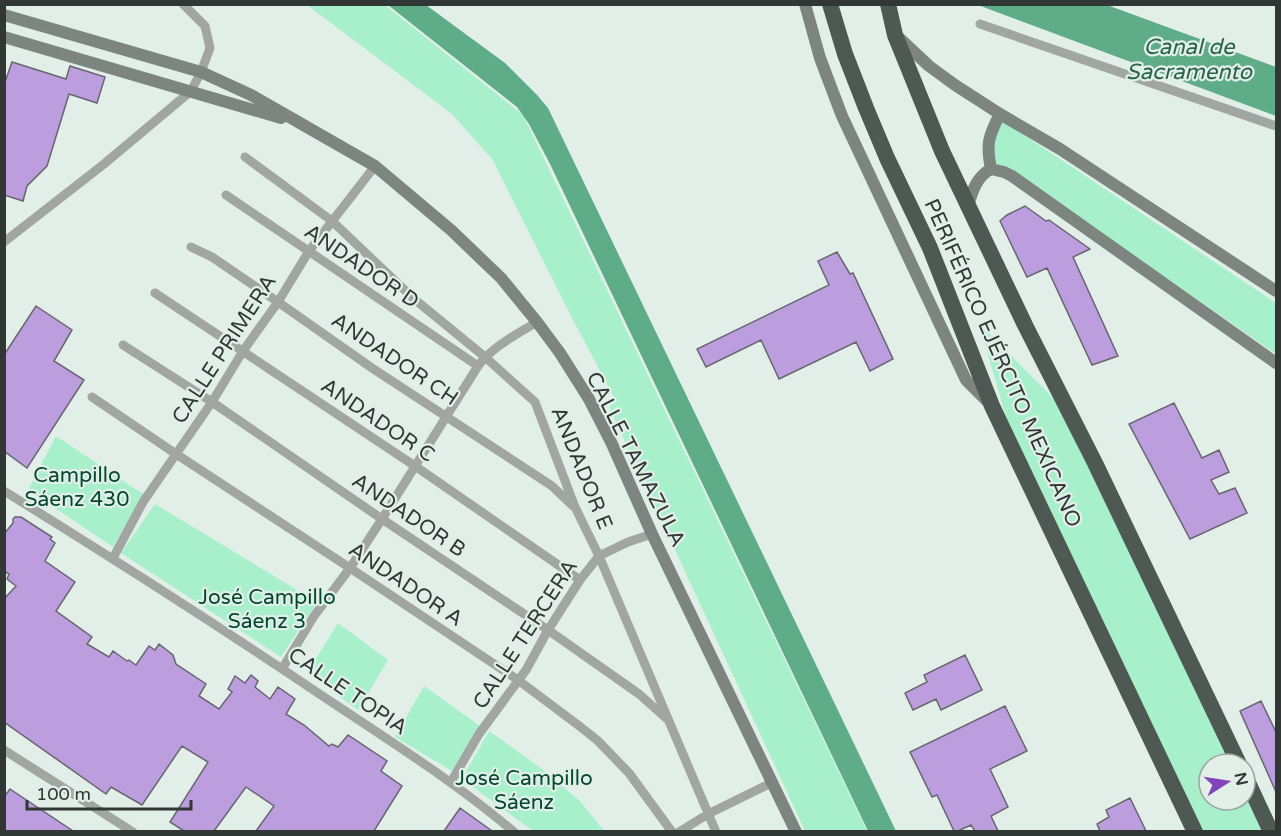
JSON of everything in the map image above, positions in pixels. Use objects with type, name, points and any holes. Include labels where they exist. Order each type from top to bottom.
[{"type":"highway","name":"PERIFÉRICO EJÉRCITO MEXICANO","points":[[830,4],[845,54],[866,108],[887,159],[930,248],[992,406],[1195,831]]},
{"type":"highway","name":"PERIFÉRICO EJÉRCITO MEXICANO","points":[[888,4],[895,35],[942,151],[1233,752]]},
{"type":"highway","points":[[1257,801],[1271,831]]},
{"type":"main road","points":[[805,4],[820,58],[842,116],[966,380],[992,406]]},
{"type":"main road","points":[[4,15],[201,72],[251,95],[302,124]]},
{"type":"main road","points":[[44,48],[48,28]]},
{"type":"main road","points":[[895,35],[929,66],[955,85],[1060,149],[1276,291]]},
{"type":"main road","points":[[4,37],[302,124]]},
{"type":"main road","points":[[991,169],[987,151],[988,142],[1000,114]]},
{"type":"main road","name":"CALLE TAMAZULA","points":[[302,124],[375,165],[451,230],[501,278],[560,353],[589,399],[612,444],[652,534],[796,831]]},
{"type":"main road","points":[[968,206],[972,189],[986,171],[991,169],[1012,176],[1276,363]]},
{"type":"street","points":[[4,242],[104,164],[191,91],[210,48],[205,26],[183,4]]},
{"type":"street","points":[[980,24],[1276,126]]},
{"type":"street","name":"ANDADOR E","points":[[245,157],[332,221],[413,298],[485,357],[535,402],[575,507],[599,556],[716,831]]},
{"type":"street","name":"CALLE PRIMERA","points":[[113,558],[142,502],[212,402],[309,252],[375,165]]},
{"type":"street","name":"ANDADOR D","points":[[226,195],[478,366]]},
{"type":"street","name":"ANDADOR CH","points":[[191,247],[212,257],[372,368],[552,486],[575,507]]},
{"type":"street","name":"ANDADOR C","points":[[155,293],[415,466],[580,580]]},
{"type":"street","points":[[401,314],[413,298]]},
{"type":"street","points":[[282,669],[314,616],[350,568],[382,519],[478,366],[485,357],[507,340],[537,322]]},
{"type":"street","name":"ANDADOR B","points":[[123,345],[212,402],[548,630],[639,694],[669,722]]},
{"type":"street","name":"ANDADOR A","points":[[92,397],[518,680],[597,740],[628,773],[672,831]]},
{"type":"street","name":"CALLE TOPIA","points":[[4,491],[113,558],[282,669],[451,782],[514,831]]},
{"type":"street","name":"CALLE TERCERA","points":[[451,782],[479,734],[526,670],[580,580],[599,556],[628,542],[652,534]]},
{"type":"street","points":[[4,750],[133,831]]},
{"type":"street","points":[[679,831],[708,814],[773,783]]},
{"type":"green space","points":[[307,5],[385,5],[523,115],[867,831],[805,831],[609,407],[616,401],[492,159],[452,114]]},
{"type":"green space","points":[[1003,121],[1276,303],[1276,354],[1013,172],[997,165],[994,142]]},
{"type":"green space","points":[[979,323],[1065,410],[1231,752],[1197,752],[1197,812],[1257,812],[1257,806],[1269,831],[1198,831],[1010,431]]},
{"type":"green space","name":"Campillo Sáenz 430","points":[[56,436],[143,494],[113,547],[28,490]]},
{"type":"green space","name":"José Campillo Sáenz 3","points":[[155,504],[317,602],[281,657],[121,553]]},
{"type":"green space","points":[[338,623],[388,660],[358,710],[307,673]]},
{"type":"green space","points":[[424,686],[480,726],[452,771],[395,737]]},
{"type":"green space","name":"José Campillo Sáenz","points":[[489,731],[542,769],[580,801],[604,831],[533,831],[462,779]]},
{"type":"water","points":[[388,5],[426,5],[505,63],[548,108],[896,831],[868,831],[529,124],[517,107]]},
{"type":"water","name":"Canal de Sacramento","points":[[978,5],[1107,5],[1276,67],[1276,116]]},
{"type":"building","points":[[12,62],[66,79],[70,66],[105,77],[97,103],[69,94],[47,166],[27,186],[23,201],[4,195],[4,85]]},
{"type":"building","points":[[1025,206],[1090,249],[1073,257],[1118,356],[1092,365],[1047,268],[1027,277],[1000,221]]},
{"type":"building","points":[[837,252],[850,274],[853,273],[893,359],[870,371],[856,342],[779,379],[761,340],[706,367],[697,349],[829,285],[818,261]]},
{"type":"building","points":[[36,306],[72,330],[54,361],[84,380],[27,468],[4,451],[4,355]]},
{"type":"building","points":[[1174,403],[1202,458],[1219,450],[1229,472],[1211,480],[1219,494],[1235,488],[1247,513],[1190,539],[1129,424]]},
{"type":"building","points":[[15,517],[21,517],[52,537],[50,539],[55,543],[45,561],[75,582],[56,611],[92,637],[87,644],[109,657],[113,651],[136,665],[149,646],[155,650],[159,644],[173,655],[176,664],[206,684],[199,696],[219,709],[232,692],[228,689],[235,676],[245,683],[251,675],[258,681],[255,687],[270,699],[278,687],[295,699],[286,714],[304,725],[329,746],[332,744],[338,747],[348,735],[387,761],[381,771],[402,786],[374,831],[256,831],[274,806],[246,787],[214,831],[184,831],[170,822],[208,762],[182,746],[142,805],[111,787],[106,794],[4,722],[4,599],[16,586],[7,579],[9,574],[4,571],[4,534]]},
{"type":"building","points":[[965,655],[982,690],[941,710],[936,699],[913,710],[905,693],[927,682],[924,675]]},
{"type":"building","points":[[1261,701],[1276,732],[1276,792],[1240,711]]},
{"type":"building","points":[[1005,706],[1027,751],[990,769],[1008,807],[991,816],[998,831],[975,831],[971,825],[954,831],[937,795],[932,797],[910,752]]},
{"type":"building","points":[[10,789],[73,831],[4,831],[4,797]]},
{"type":"building","points":[[1130,798],[1146,831],[1100,831],[1097,824],[1109,817],[1106,810]]},
{"type":"building","points":[[460,808],[492,831],[444,831]]}]
